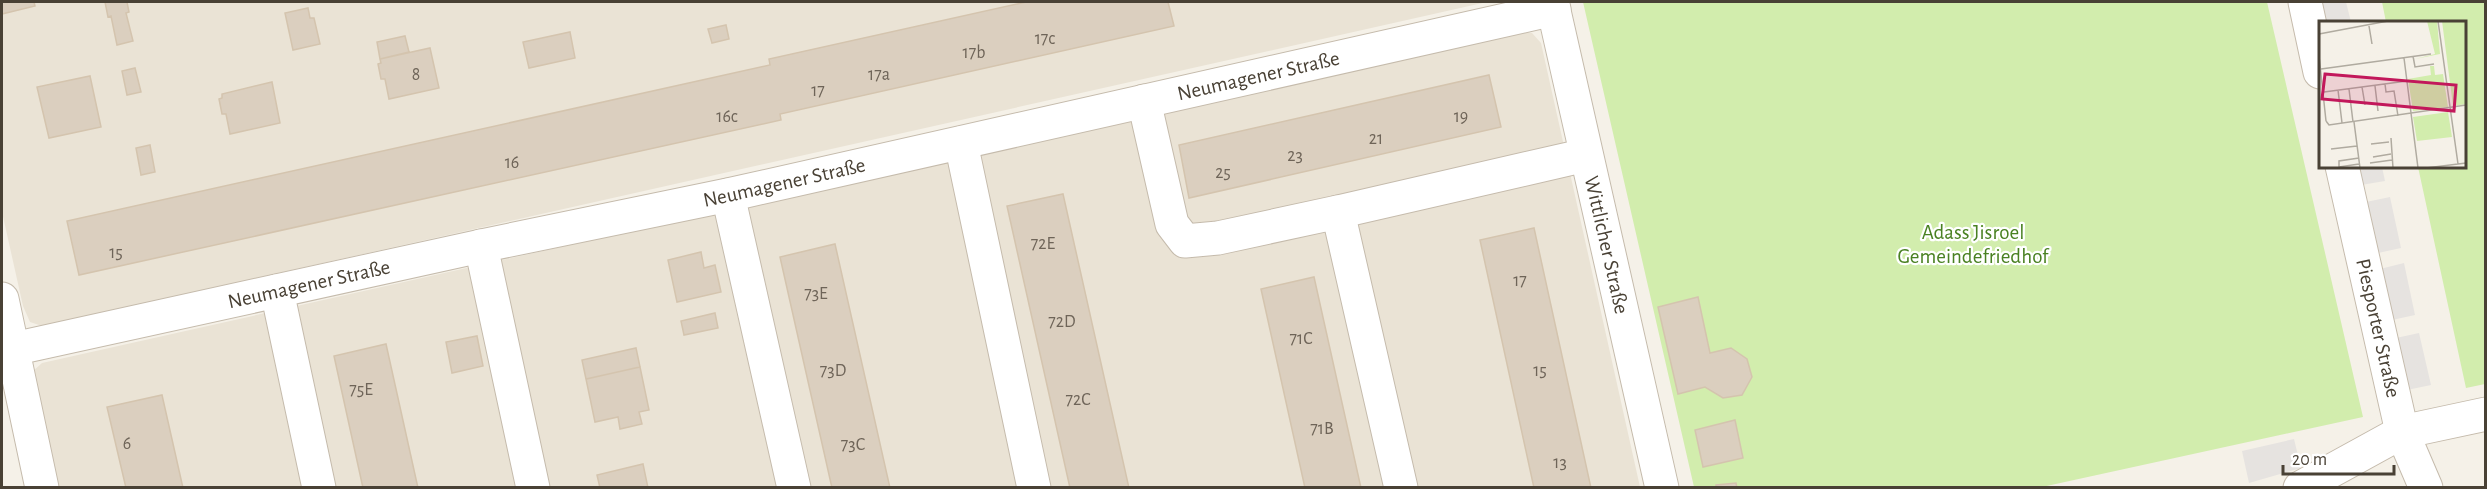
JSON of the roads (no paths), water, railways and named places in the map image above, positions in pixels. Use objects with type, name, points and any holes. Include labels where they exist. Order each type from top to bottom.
[{"type":"street","points":[[2305,2],[2319,67]]},
{"type":"street","name":"Neumagener Straße","points":[[8,340],[277,291],[728,195],[1553,5]]},
{"type":"street","name":"Wittlicher Straße","points":[[1553,5],[1662,488]]},
{"type":"street","points":[[1144,101],[1172,224],[1185,241],[1218,238],[1587,155]]},
{"type":"street","points":[[961,143],[1034,488]]},
{"type":"street","name":"Piesporter Straße","points":[[2342,168],[2402,432],[2426,488]]},
{"type":"street","points":[[728,195],[794,488]]},
{"type":"street","points":[[1338,212],[1401,488]]},
{"type":"street","points":[[481,246],[534,488]]},
{"type":"street","points":[[277,291],[319,488]]},
{"type":"street","points":[[2,299],[8,340],[42,488]]},
{"type":"street","points":[[2300,488],[2402,432],[2486,414]]},
{"type":"park label","name":"Adass Jisroel Gemeindefriedhof","points":[[1973,244]]}]
